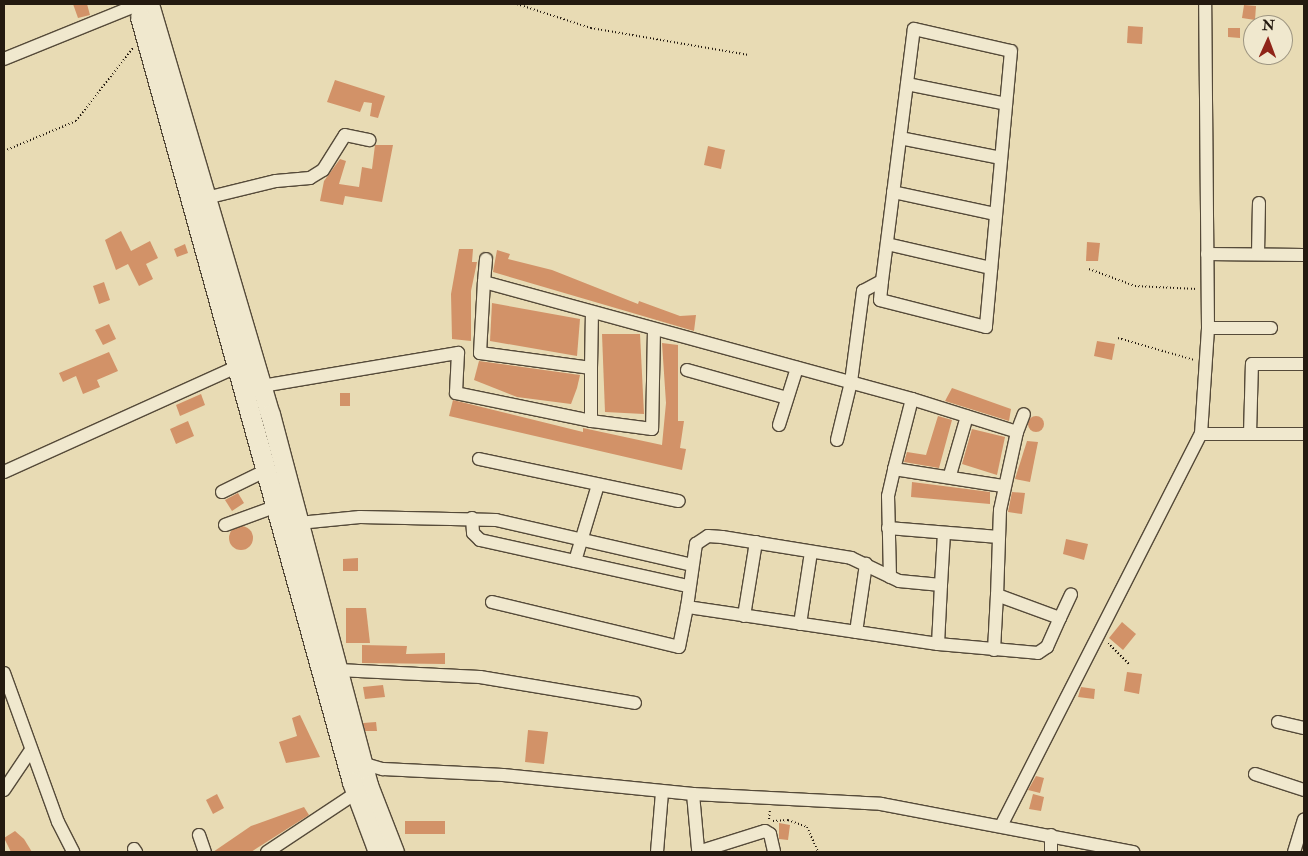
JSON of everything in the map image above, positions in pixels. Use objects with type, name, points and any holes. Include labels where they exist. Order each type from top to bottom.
[{"type":"street","points":[[141,4],[144,32],[267,470],[355,761],[378,852]]},
{"type":"street","points":[[4,59],[141,4]]},
{"type":"street","points":[[141,4],[206,198],[262,386],[338,670],[355,761]]},
{"type":"street","points":[[1002,824],[1201,434],[1208,328],[1205,4]]},
{"type":"street","points":[[914,29],[1011,51],[986,326],[880,300],[907,84],[914,29]]},
{"type":"street","points":[[907,84],[1006,104]]},
{"type":"street","points":[[206,198],[276,181],[310,178],[323,170],[342,137],[350,134],[369,140]]},
{"type":"street","points":[[900,138],[1001,158]]},
{"type":"street","points":[[893,192],[996,214]]},
{"type":"street","points":[[1258,254],[1259,203]]},
{"type":"street","points":[[887,244],[991,268]]},
{"type":"street","points":[[1207,254],[1304,255]]},
{"type":"street","points":[[480,353],[486,259]]},
{"type":"street","points":[[836,440],[851,382],[863,291],[882,281]]},
{"type":"street","points":[[484,282],[912,399],[1017,432]]},
{"type":"street","points":[[591,421],[592,312]]},
{"type":"street","points":[[1208,328],[1271,328]]},
{"type":"street","points":[[458,353],[456,393],[591,421],[652,430],[654,329]]},
{"type":"street","points":[[262,386],[458,353],[480,353],[592,368]]},
{"type":"street","points":[[1250,434],[1252,364],[1304,364]]},
{"type":"street","points":[[4,472],[239,366]]},
{"type":"street","points":[[780,425],[797,368]]},
{"type":"street","points":[[687,370],[788,398]]},
{"type":"street","points":[[890,577],[888,528],[894,469],[912,399]]},
{"type":"street","points":[[994,650],[1003,486],[1017,432],[1024,414]]},
{"type":"street","points":[[950,475],[967,416]]},
{"type":"street","points":[[1201,434],[1304,434]]},
{"type":"street","points":[[479,459],[679,501]]},
{"type":"street","points":[[894,469],[950,475],[1003,486]]},
{"type":"street","points":[[222,492],[267,470]]},
{"type":"street","points":[[576,561],[598,485]]},
{"type":"street","points":[[225,525],[278,506]]},
{"type":"street","points":[[299,522],[360,517],[472,518],[692,565]]},
{"type":"street","points":[[472,518],[473,533],[480,540],[687,586]]},
{"type":"street","points":[[888,528],[999,537]]},
{"type":"street","points":[[938,644],[944,533]]},
{"type":"street","points":[[492,602],[679,646],[687,607],[687,586],[696,544],[708,536],[811,552],[866,564],[890,577],[941,585]]},
{"type":"street","points":[[744,616],[756,542]]},
{"type":"street","points":[[800,624],[811,552]]},
{"type":"street","points":[[856,632],[866,564]]},
{"type":"street","points":[[687,607],[938,644],[994,650],[1045,650],[1071,594]]},
{"type":"street","points":[[997,595],[1060,618]]},
{"type":"street","points":[[338,670],[480,677],[635,703]]},
{"type":"street","points":[[4,673],[31,750],[74,852]]},
{"type":"street","points":[[1278,722],[1304,728]]},
{"type":"street","points":[[4,790],[31,750]]},
{"type":"street","points":[[355,761],[383,769],[503,775],[662,792],[881,804],[1002,824],[1133,852]]},
{"type":"street","points":[[1255,774],[1304,790]]},
{"type":"street","points":[[267,852],[362,789]]},
{"type":"street","points":[[362,789],[394,852]]},
{"type":"street","points":[[657,852],[662,792]]},
{"type":"street","points":[[693,794],[698,850],[767,831],[774,852]]},
{"type":"street","points":[[1294,852],[1304,819]]},
{"type":"street","points":[[199,835],[205,852]]},
{"type":"street","points":[[1051,835],[1051,852]]},
{"type":"path","points":[[517,4],[600,30],[750,55]]},
{"type":"path","points":[[4,151],[76,121],[144,32]]},
{"type":"path","points":[[1089,269],[1135,286],[1207,288]]},
{"type":"path","points":[[1118,338],[1189,360],[1206,359]]},
{"type":"path","points":[[1099,635],[1129,664]]},
{"type":"path","points":[[772,797],[769,822],[800,822],[813,836],[818,852]]},
{"type":"building","points":[[73,4],[87,4],[90,15],[78,18]]},
{"type":"building","points":[[1244,5],[1256,6],[1255,15],[1243,15],[1242,18]]},
{"type":"building","points":[[1128,26],[1143,27],[1142,44],[1127,43]]},
{"type":"building","points":[[1228,28],[1240,28],[1240,38],[1228,37]]},
{"type":"building","points":[[335,80],[385,96],[378,118],[370,116],[372,103],[364,102],[360,112],[327,102]]},
{"type":"building","points":[[375,145],[393,145],[382,202],[345,196],[343,205],[320,201],[324,181],[340,159],[346,161],[339,184],[359,187],[362,167],[372,169]]},
{"type":"building","points":[[708,146],[725,150],[721,169],[704,165]]},
{"type":"building","points":[[121,231],[131,251],[150,241],[158,258],[146,264],[153,279],[139,286],[128,264],[116,270],[105,240]]},
{"type":"building","points":[[1087,242],[1100,243],[1098,261],[1086,261]]},
{"type":"building","points":[[185,244],[188,253],[177,257],[174,249]]},
{"type":"building","points":[[459,249],[473,249],[472,262],[477,262],[471,291],[471,341],[452,339],[451,294]]},
{"type":"building","points":[[497,250],[510,254],[508,259],[552,270],[638,304],[639,301],[680,316],[696,315],[694,331],[493,272]]},
{"type":"building","points":[[104,282],[110,300],[99,304],[93,286]]},
{"type":"building","points":[[492,303],[580,319],[577,356],[490,341]]},
{"type":"building","points":[[109,324],[116,339],[103,345],[95,330]]},
{"type":"building","points":[[602,334],[640,334],[644,414],[605,412]]},
{"type":"building","points":[[1097,341],[1115,344],[1112,360],[1094,356]]},
{"type":"building","points":[[662,343],[678,345],[678,421],[684,421],[680,448],[686,449],[682,470],[449,416],[453,400],[583,432],[583,428],[662,445],[666,403]]},
{"type":"building","points":[[109,352],[118,371],[97,380],[100,387],[83,394],[76,376],[63,382],[59,373]]},
{"type":"building","points":[[479,361],[580,375],[571,404],[517,397],[474,380]]},
{"type":"building","points":[[952,388],[1011,409],[1009,421],[945,401]]},
{"type":"building","points":[[340,393],[350,393],[350,406],[340,406]]},
{"type":"building","points":[[201,394],[205,405],[180,416],[176,405]]},
{"type":"building","points":[[938,416],[952,420],[939,468],[904,462],[907,452],[926,455]]},
{"type":"building","points":[[1033,416],[1039,416],[1044,421],[1042,430],[1033,432],[1028,427],[1028,421]]},
{"type":"building","points":[[188,421],[194,436],[176,444],[170,429]]},
{"type":"building","points":[[972,429],[1005,437],[997,475],[962,464]]},
{"type":"building","points":[[1027,441],[1038,442],[1030,482],[1015,479]]},
{"type":"building","points":[[912,482],[990,492],[990,504],[911,497]]},
{"type":"building","points":[[1012,492],[1025,493],[1022,514],[1008,512]]},
{"type":"building","points":[[238,493],[244,503],[232,511],[225,500]]},
{"type":"building","points":[[241,526],[250,529],[253,538],[250,547],[241,550],[232,547],[229,538],[232,529]]},
{"type":"building","points":[[1066,539],[1088,544],[1084,560],[1063,554]]},
{"type":"building","points":[[358,558],[358,571],[343,571],[343,559]]},
{"type":"building","points":[[346,608],[366,608],[370,643],[346,643]]},
{"type":"building","points":[[1122,622],[1136,634],[1123,650],[1109,638]]},
{"type":"building","points":[[362,645],[407,646],[406,654],[445,653],[445,664],[362,663]]},
{"type":"building","points":[[1127,672],[1142,674],[1139,694],[1124,691]]},
{"type":"building","points":[[383,685],[385,697],[365,699],[363,687]]},
{"type":"building","points":[[1081,687],[1095,689],[1094,699],[1078,697]]},
{"type":"building","points":[[300,715],[320,757],[286,763],[279,742],[297,736],[292,718]]},
{"type":"building","points":[[376,722],[377,731],[365,731],[363,723]]},
{"type":"building","points":[[528,730],[548,732],[544,764],[525,762]]},
{"type":"building","points":[[1036,776],[1044,778],[1040,793],[1028,790]]},
{"type":"building","points":[[217,794],[224,808],[213,814],[206,800]]},
{"type":"building","points":[[1033,794],[1044,797],[1041,811],[1029,809]]},
{"type":"building","points":[[304,807],[309,815],[251,852],[213,852],[251,826]]},
{"type":"building","points":[[405,821],[445,821],[445,834],[405,834]]},
{"type":"building","points":[[779,823],[790,825],[788,840],[779,839]]},
{"type":"building","points":[[15,831],[24,839],[32,852],[11,852],[4,838]]}]
